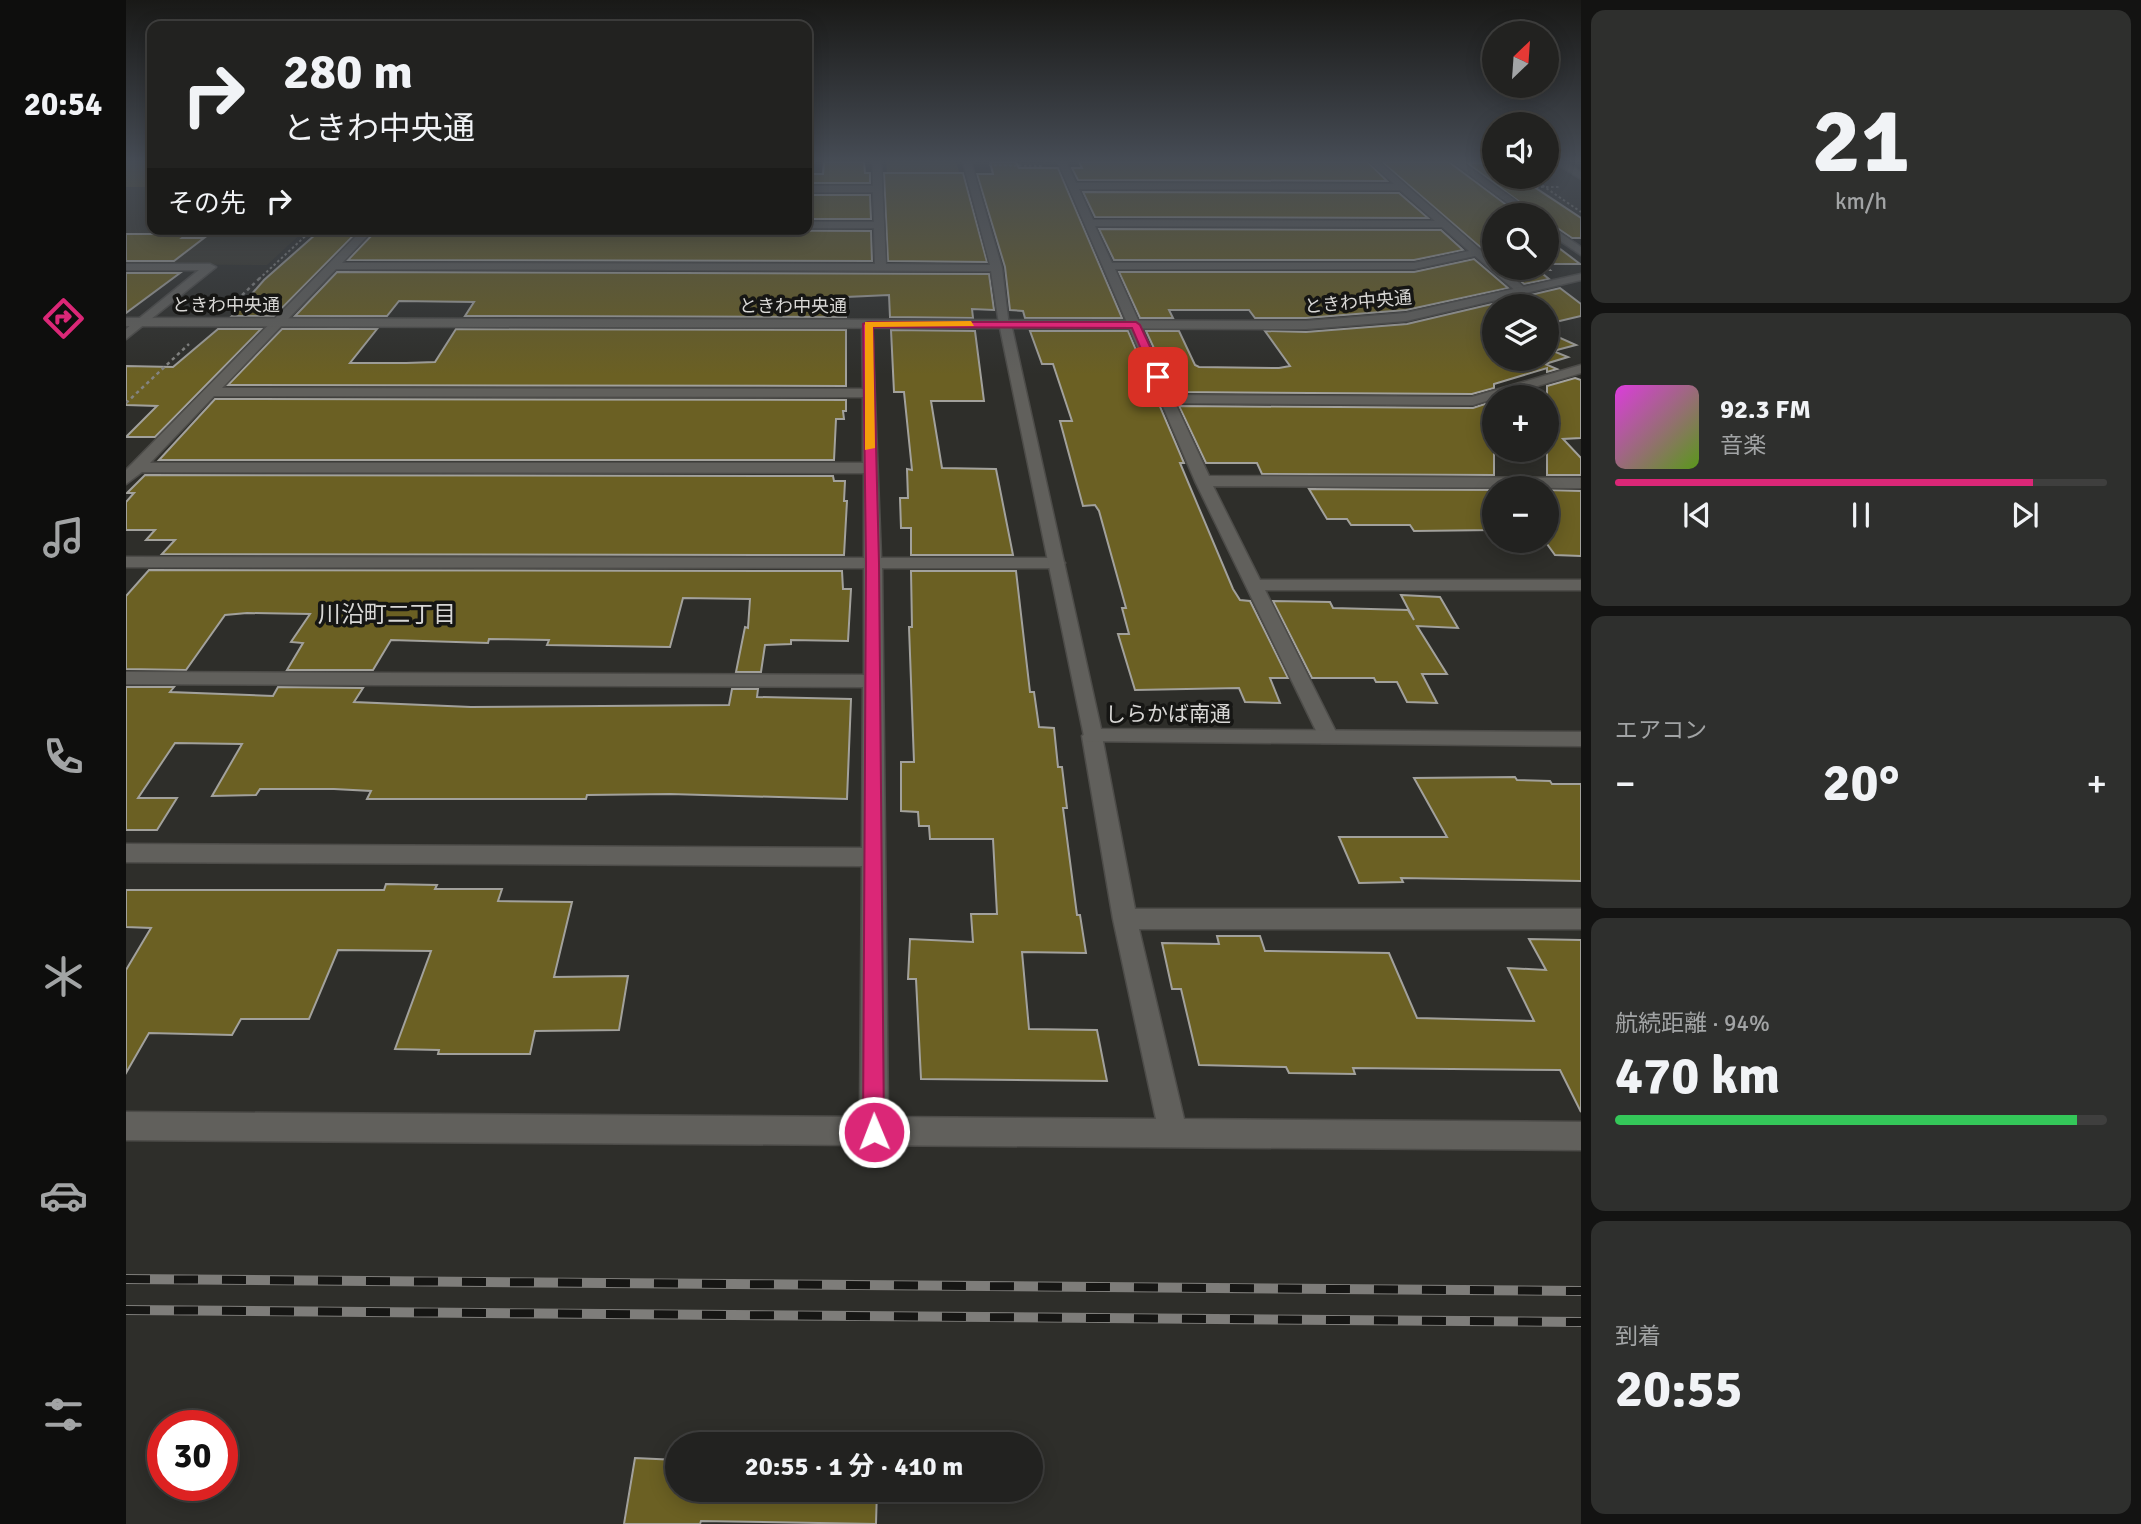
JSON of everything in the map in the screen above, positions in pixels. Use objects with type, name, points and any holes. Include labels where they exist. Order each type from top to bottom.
[{"type":"street","points":[[879,233],[881,267]]},
{"type":"street","name":"しらかば南通","points":[[986,233],[996,268],[1005,324],[1093,736],[1581,738]]},
{"type":"street","points":[[1095,233],[1203,481],[1329,738]]},
{"type":"street","points":[[1456,233],[1482,256]]},
{"type":"street","points":[[132,473],[363,235]]},
{"type":"street","points":[[1559,236],[1581,252]]},
{"type":"street","points":[[1110,266],[1414,266],[1478,252]]},
{"type":"street","points":[[333,266],[996,268]]},
{"type":"street","points":[[126,267],[210,267],[126,335]]},
{"type":"street","name":"ときわ中央通","points":[[126,322],[1136,325],[1368,322],[1406,317],[1581,277]]},
{"type":"street","points":[[1510,280],[1522,291]]},
{"type":"street","points":[[868,324],[873,563],[871,857],[874,1132]]},
{"type":"street","points":[[1168,399],[1473,401],[1581,369]]},
{"type":"street","points":[[212,392],[869,393]]},
{"type":"street","points":[[132,473],[869,468]]},
{"type":"street","points":[[1203,481],[1581,483]]},
{"type":"street","points":[[126,562],[1057,563]]},
{"type":"street","points":[[1253,585],[1581,585]]},
{"type":"street","points":[[126,678],[873,681]]},
{"type":"street","points":[[1093,736],[1125,919],[1173,1133]]},
{"type":"street","points":[[126,853],[871,857]]},
{"type":"street","points":[[1125,919],[1581,919]]},
{"type":"street","points":[[126,1126],[1581,1136]]},
{"type":"shaded area","points":[[126,233],[300,235],[267,265],[126,264]]},
{"type":"building","points":[[871,233],[872,261],[348,260],[372,235]]},
{"type":"building","points":[[887,233],[979,233],[987,262],[888,261]]},
{"type":"building","points":[[995,233],[1086,233],[1122,318],[1025,318],[1023,311],[1010,310],[1005,267]]},
{"type":"building","points":[[1101,233],[1444,233],[1463,250],[1414,260],[1114,260]]},
{"type":"building","points":[[1464,233],[1482,233],[1482,249]]},
{"type":"building","points":[[1565,233],[1581,233],[1581,238],[1572,238]]},
{"type":"building","points":[[126,234],[204,238],[174,261],[126,261]]},
{"type":"building","points":[[315,235],[354,235],[274,316],[232,316],[254,296],[250,296]]},
{"type":"building","points":[[1559,248],[1580,264],[1559,264]]},
{"type":"building","points":[[1474,259],[1482,266],[1482,280],[1499,280],[1508,288],[1406,310],[1306,318],[1255,318],[1249,310],[1169,310],[1173,318],[1140,318],[1119,272],[1414,272]]},
{"type":"building","points":[[337,272],[989,274],[994,310],[972,309],[973,318],[890,317],[889,295],[846,297],[846,317],[465,316],[474,302],[399,301],[387,316],[295,316]]},
{"type":"building","points":[[126,273],[180,273],[126,313]]},
{"type":"building","points":[[1520,280],[1544,280],[1524,284]]},
{"type":"building","points":[[1560,288],[1581,304],[1581,316],[1559,321],[1559,294],[1534,294]]},
{"type":"building","points":[[1482,306],[1482,371],[1537,371],[1494,385],[1482,385],[1482,391],[1472,394],[1174,392],[1146,331],[1179,331],[1195,365],[1199,367],[1279,368],[1290,366],[1265,331],[1306,332],[1407,324]]},
{"type":"building","points":[[218,329],[261,329],[155,437],[126,437],[157,406],[126,405],[126,366],[173,367]]},
{"type":"building","points":[[282,329],[377,329],[350,363],[435,362],[456,329],[846,330],[846,386],[228,385]]},
{"type":"building","points":[[891,330],[975,331],[984,401],[931,401],[942,468],[996,469],[1013,555],[911,555],[911,528],[901,528],[900,498],[908,498],[907,469],[912,470],[904,392],[894,392]]},
{"type":"building","points":[[1030,331],[1128,331],[1184,463],[1180,463],[1233,589],[1240,600],[1250,601],[1288,678],[1270,678],[1280,703],[1245,702],[1239,688],[1135,690],[1118,634],[1129,634],[1122,608],[1126,608],[1099,511],[1095,505],[1083,506],[1060,421],[1072,421],[1053,364],[1042,364]]},
{"type":"building","points":[[1559,337],[1576,345],[1559,349]]},
{"type":"building","points":[[1575,378],[1581,380],[1581,438],[1563,439],[1581,458],[1581,475],[1547,475],[1547,462],[1559,462],[1559,385],[1550,385]]},
{"type":"building","points":[[215,399],[846,400],[846,411],[843,411],[844,419],[836,419],[834,460],[159,460]]},
{"type":"building","points":[[1482,405],[1482,462],[1494,462],[1494,475],[1262,474],[1257,463],[1206,463],[1179,406],[1473,408]]},
{"type":"building","points":[[145,475],[833,476],[834,481],[845,481],[844,501],[847,501],[844,555],[162,554],[175,540],[146,540],[155,530],[126,530],[126,502],[134,493],[127,493]]},
{"type":"building","points":[[1309,489],[1482,490],[1482,530],[1414,531],[1410,525],[1351,525],[1347,519],[1327,519]]},
{"type":"building","points":[[1559,490],[1581,491],[1581,556],[1554,553],[1559,553]]},
{"type":"building","points":[[149,570],[842,571],[843,589],[851,589],[848,641],[791,640],[791,644],[765,645],[761,672],[736,672],[745,627],[748,628],[750,599],[683,598],[670,647],[547,645],[549,640],[489,639],[488,643],[391,640],[373,670],[287,670],[303,643],[291,642],[310,614],[247,613],[225,615],[186,670],[126,669],[126,596]]},
{"type":"building","points":[[911,571],[1016,571],[1030,692],[1034,692],[1039,727],[1054,728],[1058,767],[1062,767],[1067,808],[1063,808],[1077,915],[1080,915],[1086,953],[1022,952],[1029,1029],[1097,1030],[1107,1081],[921,1079],[916,979],[908,979],[910,939],[973,942],[971,914],[997,914],[993,839],[930,839],[929,826],[919,826],[918,812],[901,811],[901,762],[914,762],[909,627],[912,627]]},
{"type":"building","points":[[1401,595],[1440,597],[1458,628],[1417,626],[1447,674],[1422,674],[1437,703],[1407,702],[1397,682],[1376,682],[1374,678],[1312,678],[1273,601],[1330,602],[1333,608],[1408,610],[1414,620]]},
{"type":"building","points":[[126,687],[174,687],[170,692],[273,696],[278,687],[363,688],[354,702],[471,707],[729,705],[732,689],[758,689],[757,697],[851,699],[847,799],[670,794],[587,795],[586,799],[367,799],[371,791],[334,789],[260,789],[256,795],[212,796],[242,744],[175,743],[138,798],[177,798],[157,830],[126,830]]},
{"type":"building","points":[[1515,777],[1517,780],[1550,781],[1552,784],[1581,784],[1581,881],[1401,878],[1403,882],[1359,883],[1339,837],[1447,837],[1414,778]]},
{"type":"building","points":[[386,884],[437,885],[435,889],[502,889],[498,901],[572,902],[554,977],[628,976],[619,1030],[535,1031],[530,1054],[438,1054],[439,1050],[395,1049],[431,951],[338,950],[309,1019],[241,1019],[232,1035],[149,1033],[126,1073],[126,970],[151,928],[126,927],[126,890],[384,890]]},
{"type":"building","points":[[1217,936],[1260,936],[1265,951],[1389,953],[1417,1018],[1534,1021],[1508,968],[1546,970],[1529,939],[1581,940],[1581,1112],[1560,1070],[1353,1068],[1355,1074],[1289,1073],[1286,1067],[1199,1065],[1181,989],[1172,989],[1162,943],[1219,944]]},
{"type":"building","points":[[635,1458],[665,1459],[665,1502],[877,1502],[876,1524],[701,1521],[700,1524],[624,1524]]},
{"type":"railway","points":[[126,1279],[1581,1291]]},
{"type":"railway","points":[[126,1310],[1581,1322]]},
{"type":"slow traffic","points":[[869,448],[868,324],[971,324]]},
{"type":"district","name":"川沿町二丁目","points":[[387,614]]},
{"type":"route","points":[[874,1132],[871,857],[873,563],[868,324],[1136,325],[1158,377]]}]
